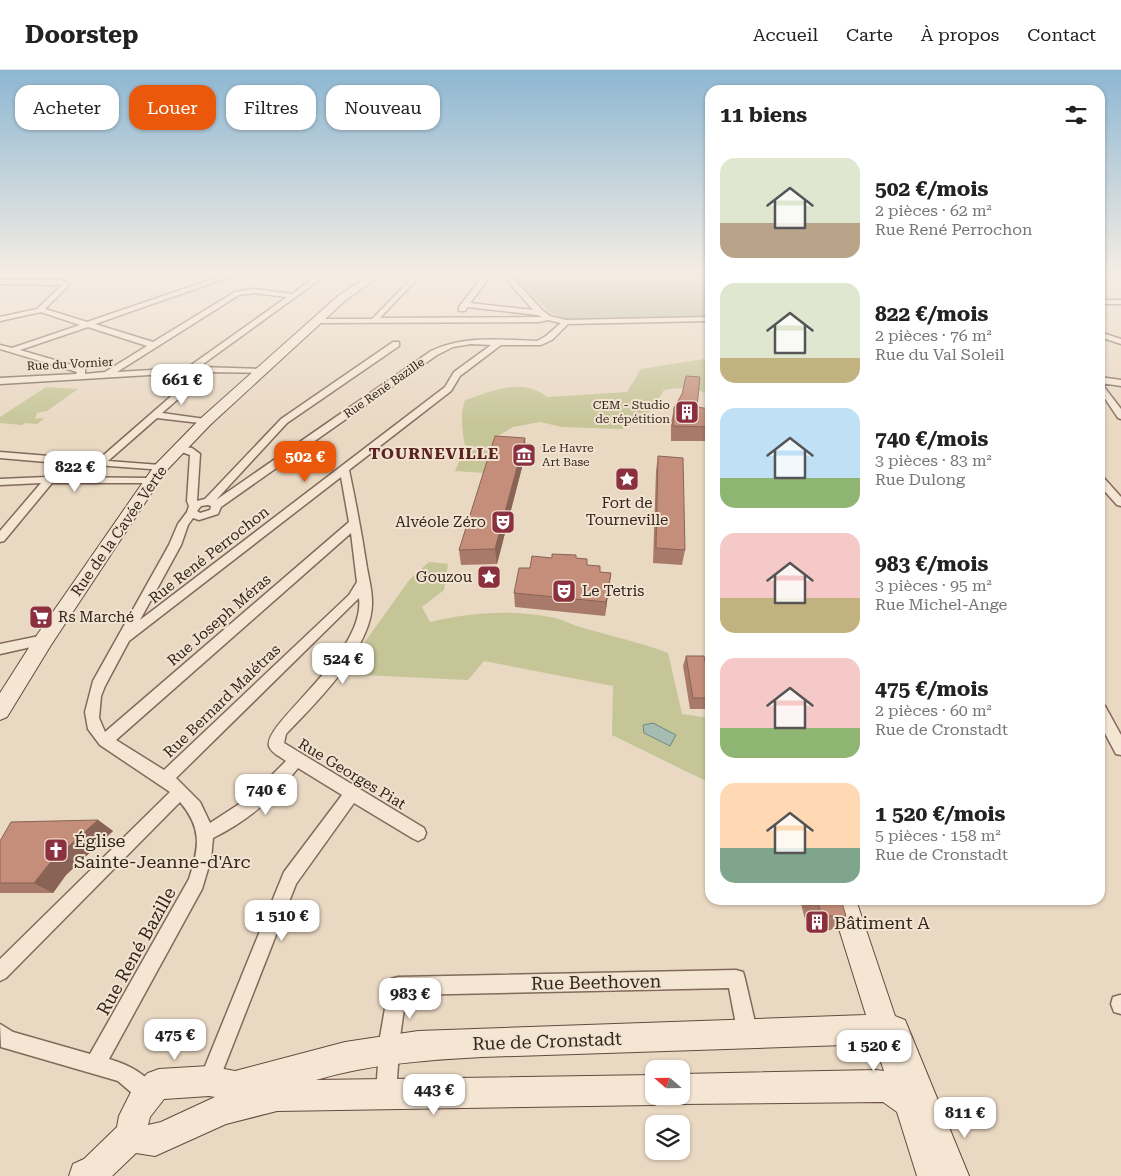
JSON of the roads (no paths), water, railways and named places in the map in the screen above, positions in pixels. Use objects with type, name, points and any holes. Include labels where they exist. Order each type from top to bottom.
[{"type":"street","points":[[13,350],[90,324],[97,328],[153,345]]},
{"type":"street","points":[[107,374],[188,324]]},
{"type":"street","points":[[188,370],[253,324]]},
{"type":"street","name":"Rue de la Cavée Verte","points":[[0,711],[44,640],[155,475],[205,422],[315,324]]},
{"type":"street","name":"Rue René Bazille","points":[[178,537],[214,512],[213,503],[434,353],[461,343],[531,344],[544,341],[564,324]]},
{"type":"street","points":[[1105,336],[1121,342]]},
{"type":"street","name":"Rue René Perrochon","points":[[124,640],[448,389],[457,374],[498,343]]},
{"type":"street","points":[[193,510],[213,503],[284,421],[396,344]]},
{"type":"street","points":[[0,347],[82,371],[79,376]]},
{"type":"street","points":[[100,463],[207,369]]},
{"type":"street","name":"Rue du Vornier","points":[[0,381],[207,369],[262,371]]},
{"type":"street","points":[[1105,380],[1121,382]]},
{"type":"street","points":[[1105,390],[1118,407],[1121,416]]},
{"type":"street","points":[[1105,405],[1118,407]]},
{"type":"street","points":[[155,414],[205,422]]},
{"type":"street","points":[[179,448],[196,454],[193,510],[196,516],[207,516]]},
{"type":"street","points":[[0,455],[100,463],[155,475]]},
{"type":"street","points":[[0,538],[65,461]]},
{"type":"street","name":"Rue Georges Piat","points":[[344,469],[356,524],[364,581],[366,603],[361,625],[355,640],[331,678],[281,730],[276,745],[418,833]]},
{"type":"street","points":[[0,482],[155,475]]},
{"type":"street","points":[[1105,486],[1121,504]]},
{"type":"street","name":"Rue René Bazille","points":[[95,1065],[196,883],[205,853],[205,834],[194,804],[164,780],[104,741],[93,725],[92,703],[98,685],[124,640],[183,524],[193,510]]},
{"type":"street","name":"Rue Joseph Méras","points":[[104,741],[356,524]]},
{"type":"street","name":"Rue Bernard Malétras","points":[[164,780],[353,598],[364,581]]},
{"type":"street","points":[[0,649],[44,640]]},
{"type":"street","points":[[1105,719],[1121,749]]},
{"type":"street","points":[[205,834],[244,814],[268,794],[297,759]]},
{"type":"street","points":[[0,972],[180,792]]},
{"type":"street","points":[[209,1115],[219,1099],[220,1091],[213,1083],[290,878],[348,799]]},
{"type":"street","points":[[845,905],[883,1029],[933,1176]]},
{"type":"street","name":"Rue Beethoven","points":[[389,1049],[398,986],[736,979],[748,1035]]},
{"type":"street","points":[[870,988],[890,1018],[953,1176]]},
{"type":"street","points":[[883,1029],[912,1070]]},
{"type":"street","name":"Rue de Cronstadt","points":[[147,1093],[152,1088],[168,1082],[189,1084],[213,1083],[235,1086],[257,1082],[345,1057],[389,1049],[482,1042],[748,1035],[883,1029]]},
{"type":"street","points":[[0,1034],[8,1040],[123,1073],[147,1093],[135,1112],[133,1125],[134,1133],[150,1141],[160,1139],[183,1127],[201,1121],[209,1115],[277,1096],[645,1090]]},
{"type":"street","points":[[386,1093],[389,1049]]},
{"type":"street","points":[[690,1089],[876,1085],[890,1088],[907,1101]]},
{"type":"street","points":[[91,1174],[134,1133]]},
{"type":"place","name":"CEM - Studio de répétition","points":[[687,412]]},
{"type":"place","name":"Le Havre Art Base","points":[[524,455]]},
{"type":"place","name":"Fort de Tourneville","points":[[627,479]]},
{"type":"place","name":"Alvéole Zéro","points":[[503,522]]},
{"type":"place","name":"Gouzou","points":[[489,577]]},
{"type":"place","name":"Le Tetris","points":[[564,591]]},
{"type":"place","name":"Rs Marché","points":[[41,617]]},
{"type":"place","name":"Église Sainte-Jeanne-d'Arc","points":[[56,850]]},
{"type":"place","name":"Bâtiment A","points":[[817,922]]},
{"type":"district","name":"TOURNEVILLE","points":[[434,453]]}]
